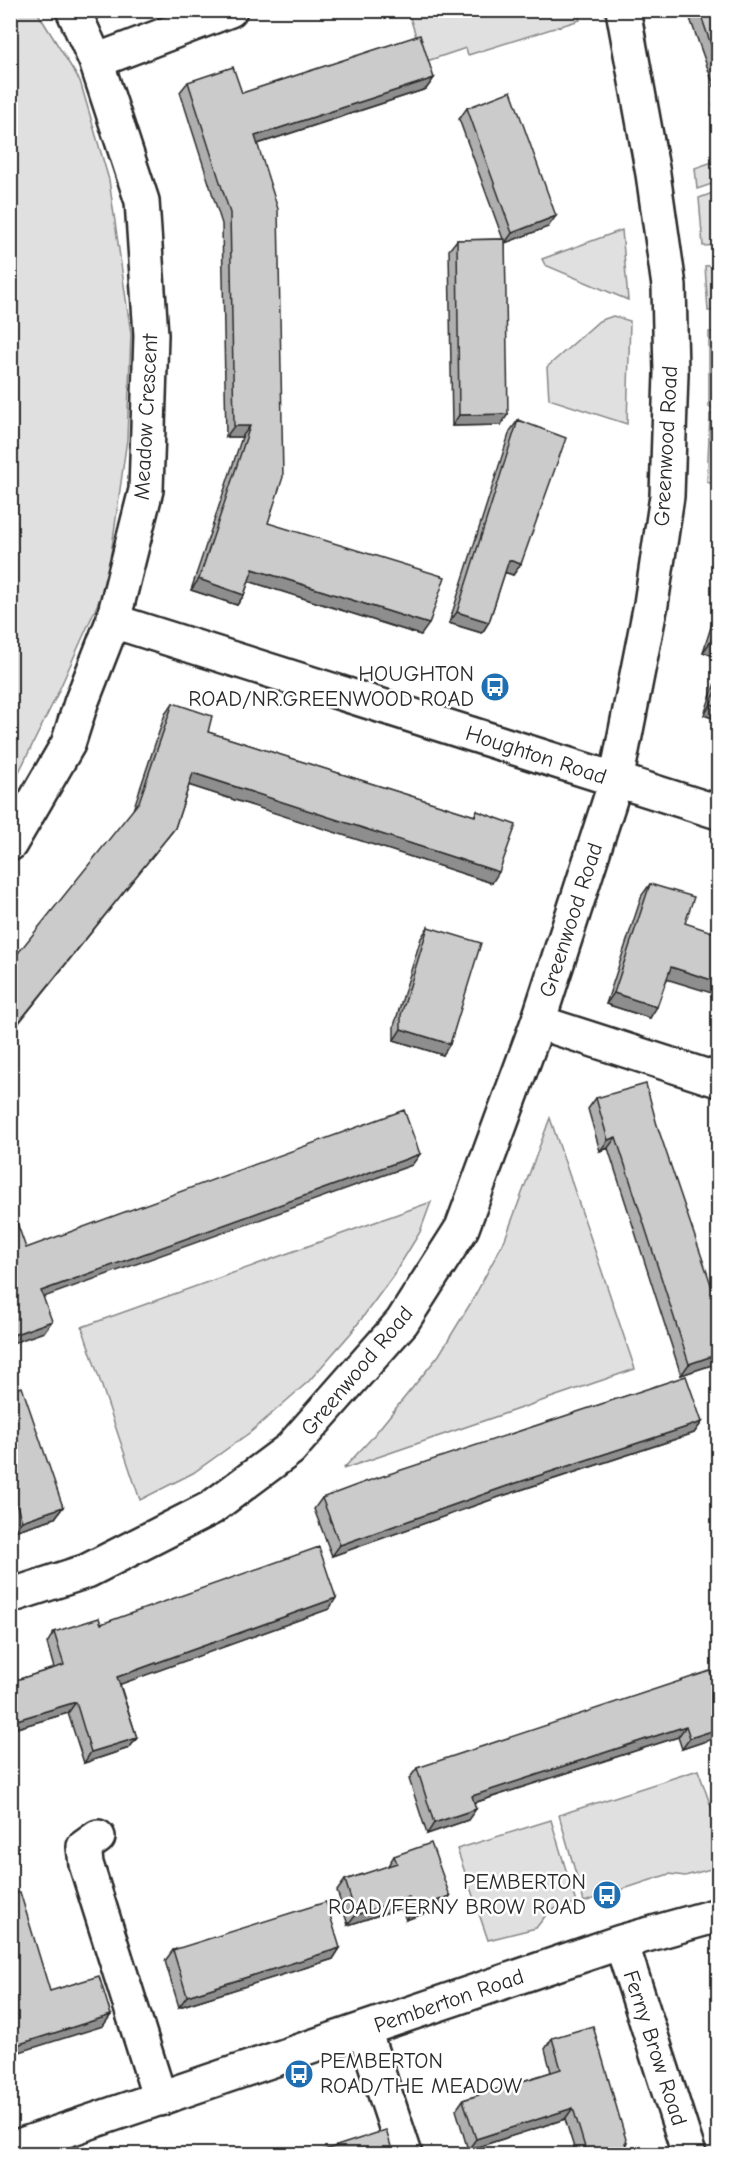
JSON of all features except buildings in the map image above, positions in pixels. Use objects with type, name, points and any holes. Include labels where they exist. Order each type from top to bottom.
[{"type":"street","name":"Meadow Crescent","points":[[10,844],[68,744],[81,703],[113,621],[146,490],[151,334],[142,201],[96,61],[73,10]]},
{"type":"street","points":[[96,61],[230,10]]},
{"type":"street","name":"Greenwood Road","points":[[10,1596],[87,1571],[211,1508],[290,1449],[402,1322],[462,1228],[538,1022],[616,781],[651,604],[667,496],[671,373],[669,286],[654,174],[623,10]]},
{"type":"street","name":"Houghton Road","points":[[113,621],[718,813]]},
{"type":"street","points":[[538,1022],[718,1080]]},
{"type":"street","points":[[98,1837],[84,1847],[86,1864],[160,2099]]},
{"type":"street","name":"Pemberton Road","points":[[10,2149],[621,1942],[718,1915]]},
{"type":"street","name":"Ferny Brow Road","points":[[621,1942],[689,2154]]},
{"type":"street","points":[[364,2030],[405,2154]]},
{"type":"shaded area","points":[[36,10],[80,81],[109,180],[131,334],[127,439],[107,583],[56,697],[11,788],[10,11]]},
{"type":"shaded area","points":[[408,11],[577,11],[580,20],[468,55],[466,48],[424,62]]},
{"type":"shaded area","points":[[718,160],[718,182],[697,189],[695,168]]},
{"type":"shaded area","points":[[718,191],[718,245],[703,246],[699,198]]},
{"type":"shaded area","points":[[622,230],[628,300],[545,265],[542,259]]},
{"type":"shaded area","points":[[718,265],[718,311],[708,311],[705,266]]},
{"type":"shaded area","points":[[613,316],[630,321],[627,424],[549,399],[547,367],[599,321]]},
{"type":"shaded area","points":[[709,332],[718,332],[718,408],[709,407]]},
{"type":"shaded area","points":[[710,414],[718,415],[718,486],[707,482]]},
{"type":"shaded area","points":[[550,1118],[635,1369],[343,1469],[370,1440],[439,1355],[472,1301],[505,1239]]},
{"type":"shaded area","points":[[431,1202],[420,1232],[393,1276],[351,1333],[309,1381],[252,1431],[193,1473],[140,1500],[82,1327]]},
{"type":"shaded area","points":[[698,1770],[718,1826],[718,1867],[685,1876],[669,1874],[584,1902],[559,1815]]},
{"type":"shaded area","points":[[551,1820],[576,1903],[550,1910],[536,1928],[488,1940],[457,1849]]},
{"type":"place","name":"HOUGHTON ROAD/NR.GREENWOOD ROAD","points":[[495,687]]},
{"type":"place","name":"PEMBERTON ROAD/FERNY BROW ROAD","points":[[607,1895]]},
{"type":"place","name":"PEMBERTON ROAD/THE MEADOW","points":[[299,2074]]}]
